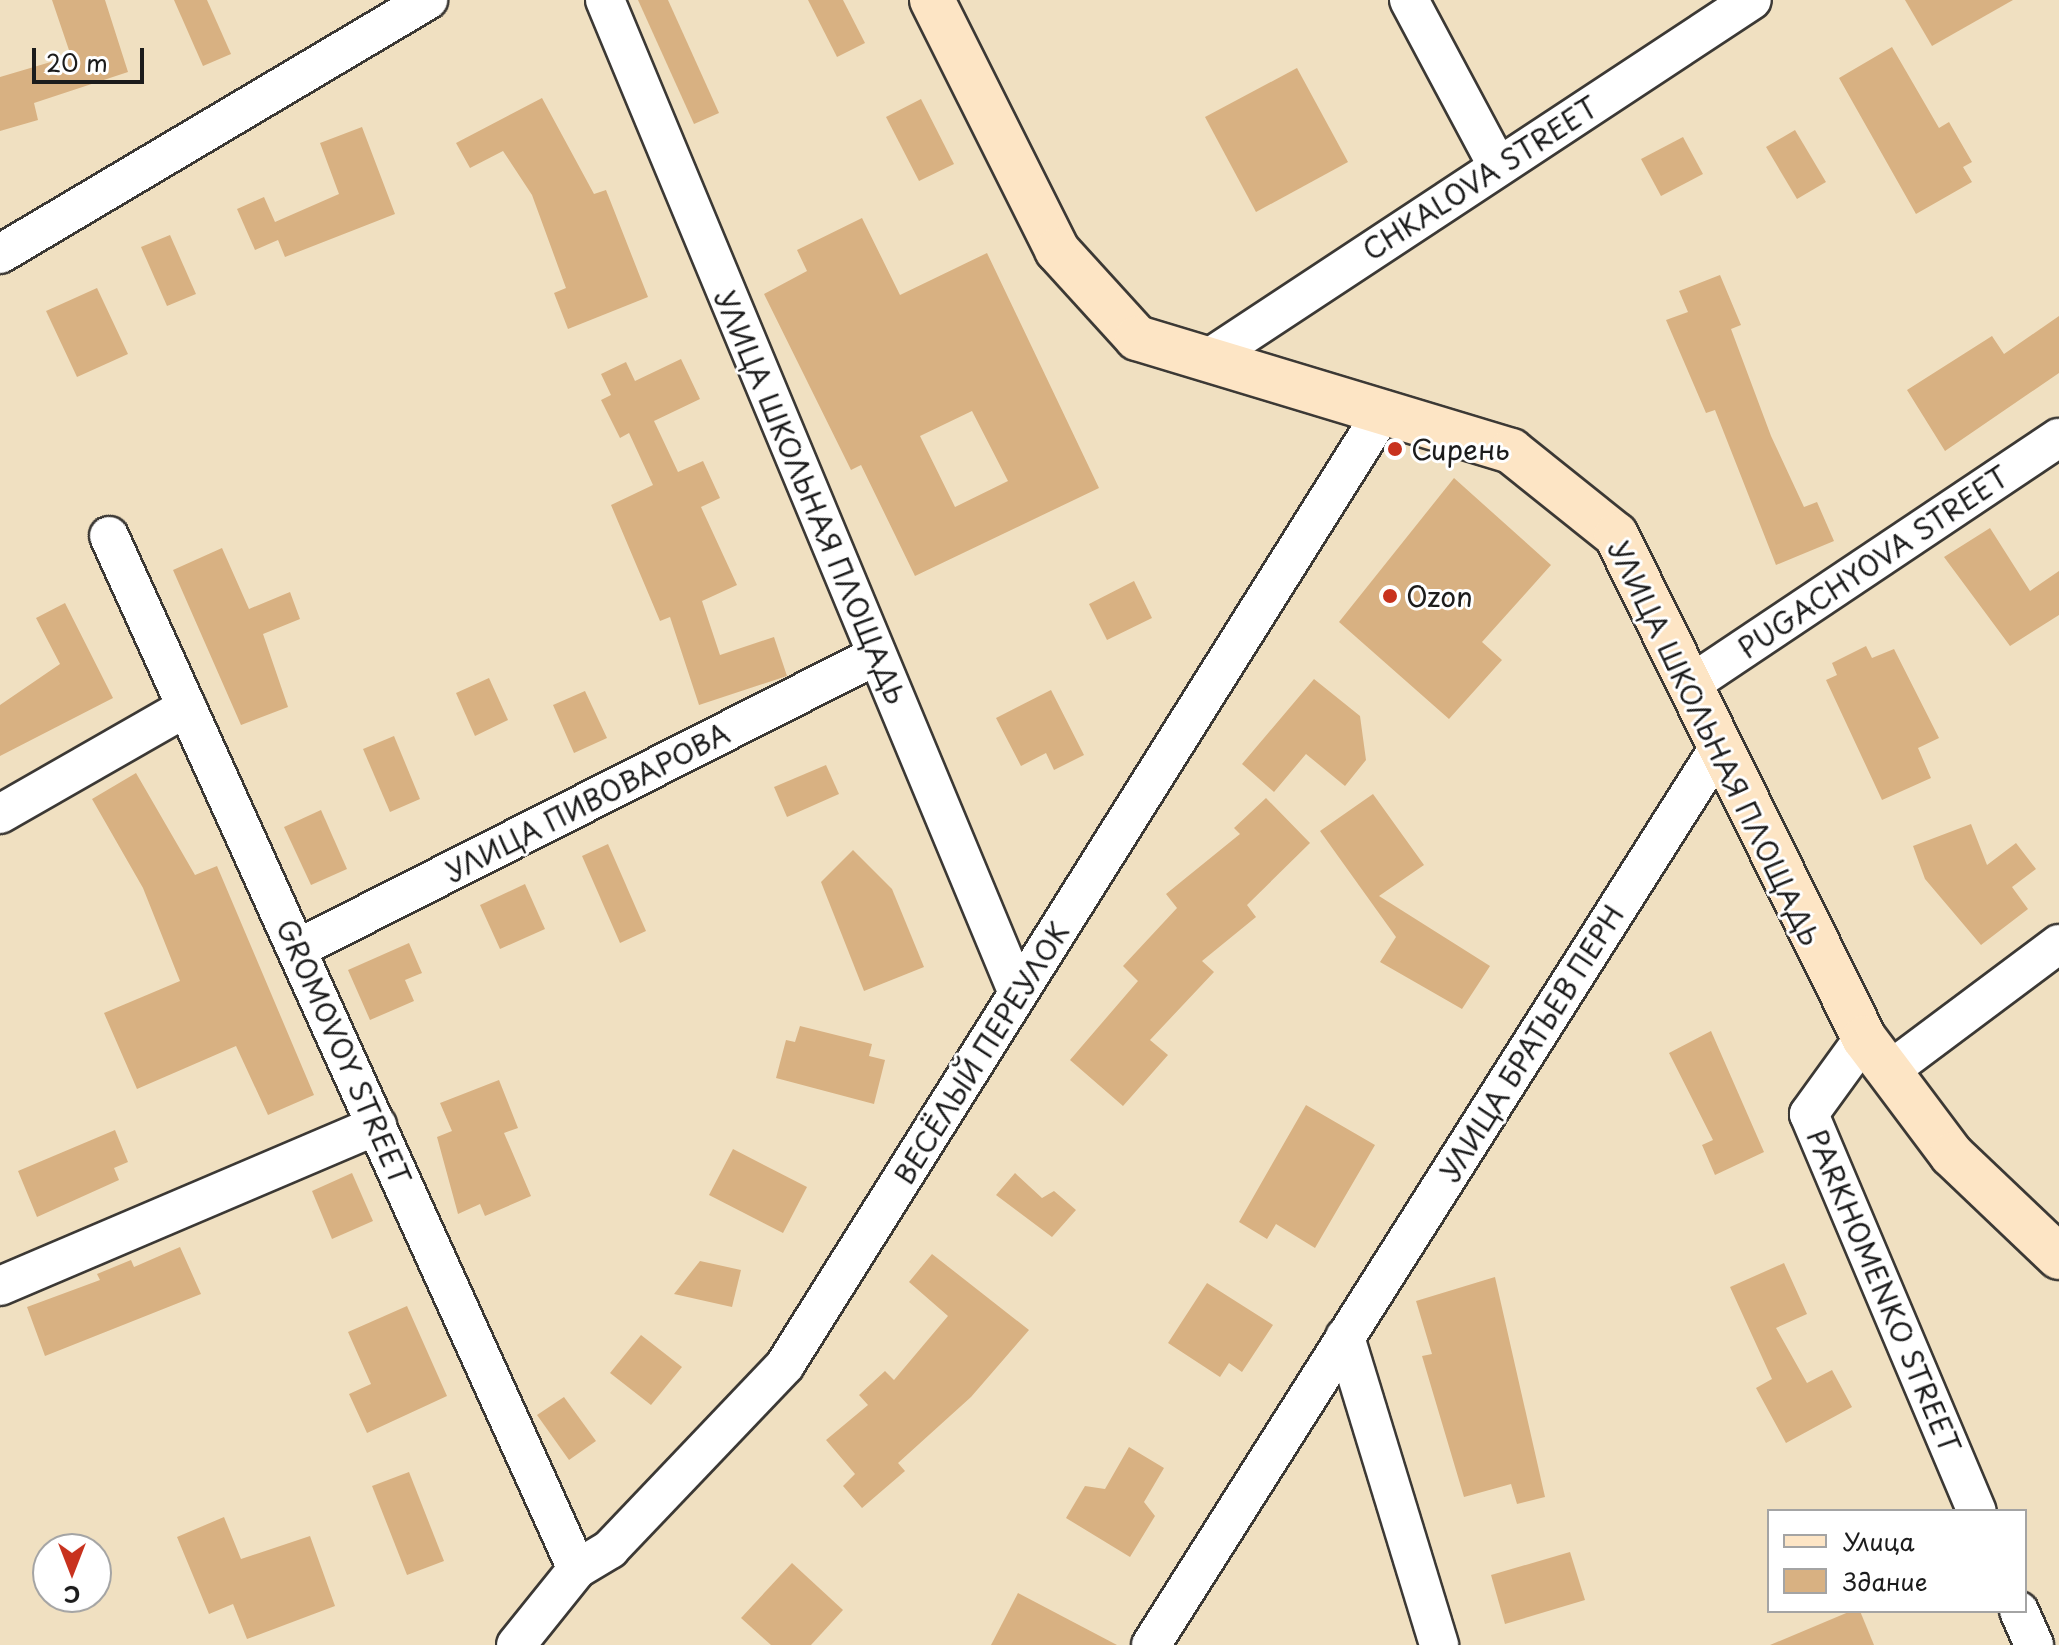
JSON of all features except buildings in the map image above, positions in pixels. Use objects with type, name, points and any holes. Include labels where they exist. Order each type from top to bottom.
[{"type":"main road","name":"УЛИЦА ШКОЛЬНАЯ ПЛОЩАДЬ","points":[[932,0],[1057,250],[1137,338],[1384,410],[1511,451],[1616,535],[1718,749],[1877,1054],[1952,1155],[2059,1257]]},
{"type":"street","points":[[0,254],[428,0]]},
{"type":"street","name":"УЛИЦА ШКОЛЬНАЯ ПЛОЩАДЬ","points":[[605,0],[1018,993]]},
{"type":"street","points":[[1409,0],[1497,165]]},
{"type":"street","name":"CHKALOVA STREET","points":[[1209,358],[1497,165],[1752,0]]},
{"type":"street","name":"ВЕСЁЛЫЙ ПЕРЕУЛОК","points":[[510,1642],[577,1569],[610,1549],[785,1365],[1384,410]]},
{"type":"street","name":"PUGACHYOVA STREET","points":[[1688,686],[2059,438]]},
{"type":"street","name":"GROMOVOY STREET","points":[[109,536],[577,1569]]},
{"type":"street","name":"УЛИЦА ПИВОВАРОВА","points":[[297,949],[877,655]]},
{"type":"street","points":[[0,814],[187,707]]},
{"type":"street","name":"УЛИЦА БРАТЬЕВ ПЕРН","points":[[1151,1645],[1718,749]]},
{"type":"street","points":[[1877,1054],[2059,944]]},
{"type":"street","name":"PARKHOMENKO STREET","points":[[1877,1054],[1809,1114],[1976,1509]]},
{"type":"street","points":[[0,1286],[377,1125]]},
{"type":"street","points":[[1345,1337],[1439,1645]]},
{"type":"street","points":[[2020,1613],[2034,1645]]},
{"type":"place","name":"Сирень","points":[[1395,449]]},
{"type":"place","name":"Ozon","points":[[1390,596]]}]
